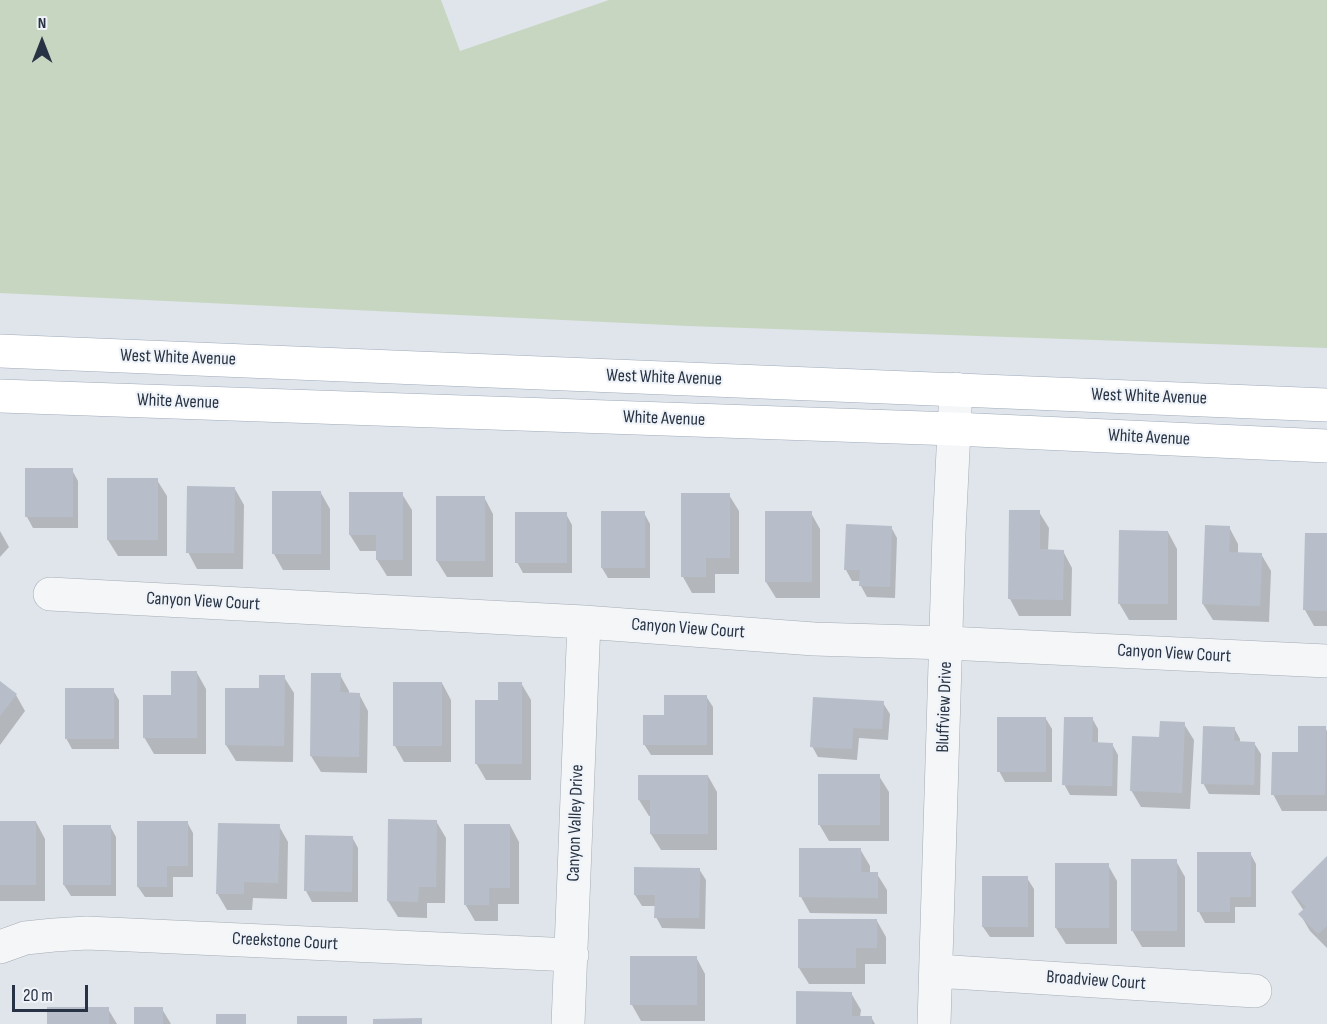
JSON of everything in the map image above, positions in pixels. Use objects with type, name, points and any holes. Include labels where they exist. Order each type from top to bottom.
[{"type":"main road","name":"West White Avenue","points":[[0,351],[1327,405]]},
{"type":"main road","name":"White Avenue","points":[[0,396],[954,429],[1327,446]]},
{"type":"street","name":"Bluffview Drive","points":[[934,1024],[949,533],[956,390]]},
{"type":"street","name":"Canyon View Court","points":[[50,594],[584,622],[814,639],[1327,661]]},
{"type":"street","name":"Canyon Valley Drive","points":[[568,1024],[584,622]]},
{"type":"street","name":"Creekstone Court","points":[[0,947],[25,939],[87,933],[572,955]]},
{"type":"street","name":"Broadview Court","points":[[936,971],[1255,991]]},
{"type":"green space","points":[[0,0],[441,0],[460,51],[609,0],[1327,0],[1327,348],[688,326],[0,293]]},
{"type":"building","points":[[25,468],[73,468],[73,517],[25,517]]},
{"type":"building","points":[[107,478],[158,478],[158,540],[107,540]]},
{"type":"building","points":[[187,486],[235,487],[234,553],[186,553]]},
{"type":"building","points":[[272,491],[321,491],[321,554],[272,554]]},
{"type":"building","points":[[349,492],[403,492],[403,560],[376,560],[376,535],[349,535]]},
{"type":"building","points":[[681,493],[730,493],[730,558],[706,558],[706,577],[681,577]]},
{"type":"building","points":[[436,496],[485,496],[485,561],[436,561]]},
{"type":"building","points":[[1009,510],[1040,510],[1040,549],[1064,550],[1063,600],[1008,599]]},
{"type":"building","points":[[601,511],[645,511],[645,568],[601,568]]},
{"type":"building","points":[[765,511],[812,511],[812,582],[765,582]]},
{"type":"building","points":[[515,512],[567,512],[567,563],[515,563]]},
{"type":"building","points":[[846,524],[892,526],[890,587],[859,586],[860,570],[844,570]]},
{"type":"building","points":[[1205,525],[1230,526],[1229,552],[1262,553],[1260,606],[1202,604]]},
{"type":"building","points":[[1119,530],[1168,531],[1168,604],[1118,604]]},
{"type":"building","points":[[1305,533],[1327,533],[1327,611],[1303,610]]},
{"type":"building","points":[[171,671],[197,671],[197,738],[143,738],[143,695],[171,695]]},
{"type":"building","points":[[311,673],[341,673],[340,692],[360,693],[359,757],[310,756]]},
{"type":"building","points":[[259,675],[285,675],[284,746],[225,745],[225,688],[259,688]]},
{"type":"building","points":[[0,681],[17,694],[0,716]]},
{"type":"building","points":[[393,682],[442,682],[442,746],[393,746]]},
{"type":"building","points":[[498,682],[522,682],[522,764],[475,764],[475,700],[498,700]]},
{"type":"building","points":[[65,688],[114,688],[114,739],[65,739]]},
{"type":"building","points":[[664,695],[707,695],[707,745],[643,745],[643,715],[664,715]]},
{"type":"building","points":[[813,697],[884,701],[882,729],[853,728],[852,749],[810,747]]},
{"type":"building","points":[[997,717],[1046,717],[1046,772],[997,772]]},
{"type":"building","points":[[1064,717],[1093,717],[1092,742],[1113,743],[1112,786],[1062,785]]},
{"type":"building","points":[[1160,721],[1185,722],[1182,793],[1130,791],[1132,736],[1159,737]]},
{"type":"building","points":[[1203,726],[1235,727],[1234,741],[1255,742],[1254,785],[1201,784]]},
{"type":"building","points":[[1298,726],[1326,726],[1325,795],[1271,795],[1272,752],[1298,752]]},
{"type":"building","points":[[818,774],[880,774],[880,825],[818,825]]},
{"type":"building","points":[[638,775],[708,775],[708,834],[650,834],[650,800],[638,800]]},
{"type":"building","points":[[388,819],[437,820],[436,887],[419,887],[418,902],[387,901]]},
{"type":"building","points":[[0,821],[36,821],[36,885],[0,885]]},
{"type":"building","points":[[137,821],[188,821],[188,866],[167,866],[167,887],[137,887]]},
{"type":"building","points":[[218,823],[280,824],[278,883],[244,882],[244,894],[216,894]]},
{"type":"building","points":[[464,824],[510,824],[510,888],[489,888],[489,905],[464,905]]},
{"type":"building","points":[[63,825],[111,825],[111,885],[63,885]]},
{"type":"building","points":[[305,835],[353,836],[352,892],[304,891]]},
{"type":"building","points":[[799,848],[861,848],[861,872],[878,872],[878,898],[799,897]]},
{"type":"building","points":[[1197,852],[1251,852],[1251,897],[1230,897],[1230,912],[1197,912]]},
{"type":"building","points":[[1327,856],[1327,926],[1318,934],[1298,914],[1306,907],[1291,892]]},
{"type":"building","points":[[1131,859],[1177,859],[1177,931],[1131,931]]},
{"type":"building","points":[[1055,863],[1109,863],[1109,928],[1055,928]]},
{"type":"building","points":[[634,867],[700,868],[699,918],[654,918],[655,895],[634,895]]},
{"type":"building","points":[[982,876],[1028,876],[1028,927],[982,927]]},
{"type":"building","points":[[798,919],[877,919],[877,948],[856,948],[856,968],[798,968]]},
{"type":"building","points":[[630,956],[697,956],[697,1005],[630,1005]]},
{"type":"building","points":[[796,991],[852,992],[852,1016],[872,1016],[872,1024],[796,1024]]},
{"type":"building","points":[[47,1007],[109,1007],[109,1024],[47,1024]]},
{"type":"building","points":[[134,1007],[163,1007],[163,1024],[134,1024]]},
{"type":"building","points":[[216,1014],[246,1014],[246,1024],[216,1024]]},
{"type":"building","points":[[297,1016],[347,1016],[347,1024],[297,1024]]},
{"type":"building","points":[[422,1018],[422,1024],[373,1024],[373,1019]]}]
